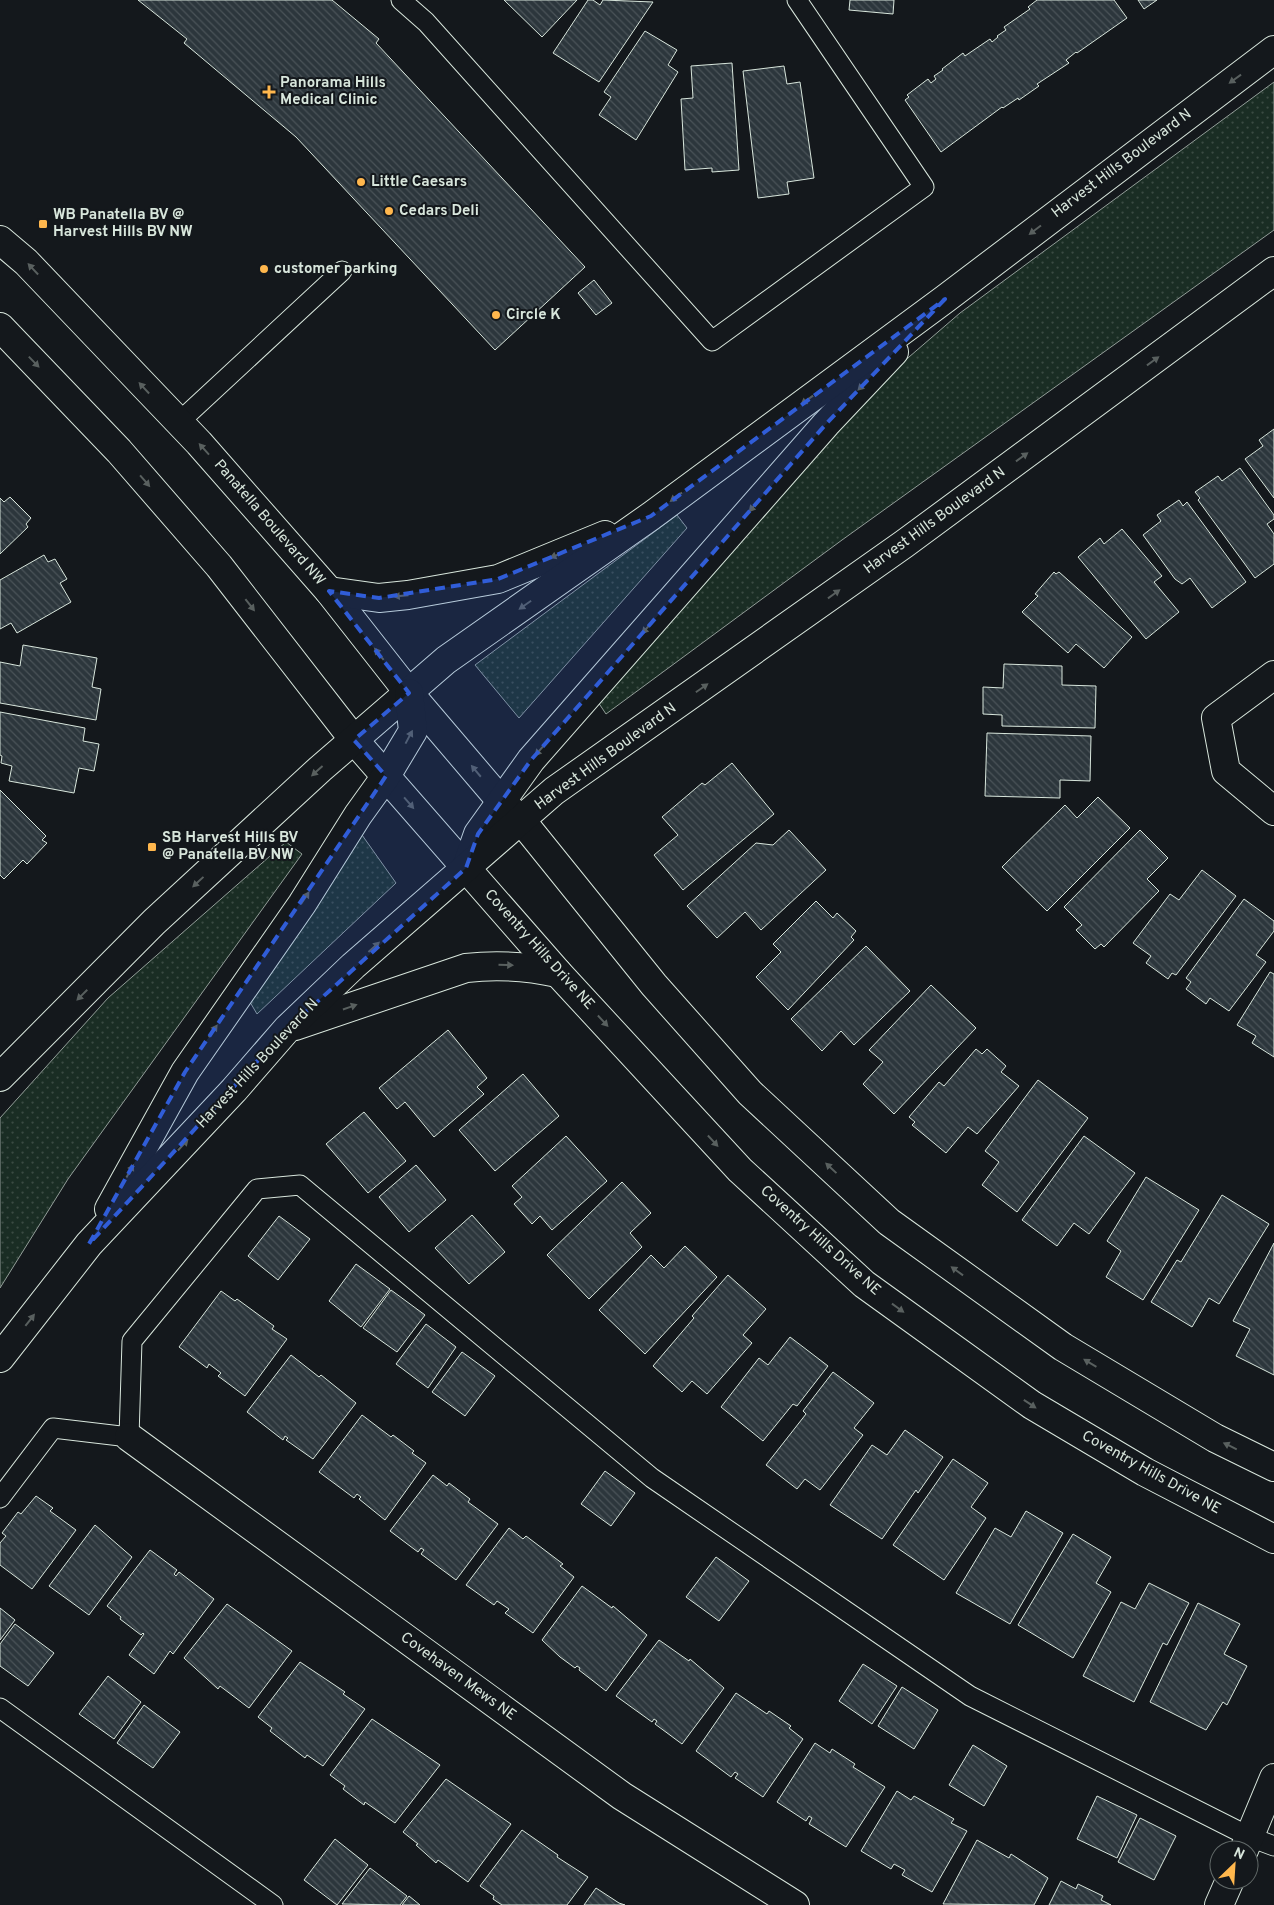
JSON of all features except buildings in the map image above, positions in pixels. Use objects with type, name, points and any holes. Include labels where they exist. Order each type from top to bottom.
[{"type":"main road","name":"Harvest Hills Boulevard N","points":[[0,1077],[154,922],[320,769],[446,660],[651,516],[945,299],[1274,50]]},
{"type":"main road","name":"Panatella Boulevard NW","points":[[0,240],[26,262],[199,443],[329,591],[410,693],[501,801],[521,820]]},
{"type":"main road","name":"Harvest Hills Boulevard N","points":[[0,1358],[89,1244],[234,1090],[287,1029],[353,966],[554,791],[904,544],[1274,272]]},
{"type":"main road","points":[[0,327],[119,451],[219,566],[354,740],[466,868],[478,834],[531,760],[819,432],[945,299]]},
{"type":"main road","points":[[329,591],[379,598],[408,595],[498,579],[651,516]]},
{"type":"main road","points":[[1274,675],[1216,718],[1226,771],[1274,811]]},
{"type":"main road","points":[[89,1244],[185,1072],[302,904],[414,731],[410,693]]},
{"type":"main road","points":[[521,820],[654,985],[750,1093],[890,1222],[1064,1347],[1215,1438],[1274,1468]]},
{"type":"main road","name":"Coventry Hills Drive NE","points":[[466,868],[558,973],[740,1170],[864,1284],[1032,1405],[1145,1472],[1274,1539]]},
{"type":"main road","points":[[287,1029],[466,968],[494,964],[527,966],[558,973]]},
{"type":"main road","name":"Covehaven Mews NE","points":[[129,1436],[622,1796],[795,1905]]},
{"type":"main road","points":[[1257,1840],[1274,1778]]},
{"type":"main road","points":[[1219,1905],[1226,1890]]},
{"type":"lane","points":[[401,0],[426,22],[712,341],[924,187],[797,0]]},
{"type":"lane","points":[[178,423],[342,271]]},
{"type":"lane","points":[[0,1498],[53,1428],[129,1436],[132,1341],[257,1189],[300,1185],[652,1478],[970,1696],[1248,1840]]},
{"type":"lane","points":[[0,1708],[273,1905]]},
{"type":"highlighted area","points":[[945,299],[826,424],[531,760],[478,834],[466,868],[287,1029],[89,1244],[185,1072],[386,776],[354,740],[409,693],[329,591],[379,598],[498,579],[651,516]]},
{"type":"green space","points":[[1274,82],[1274,230],[842,540],[606,714],[596,699],[880,382],[960,313]]},
{"type":"green space","points":[[677,515],[687,528],[519,718],[475,665]]},
{"type":"green space","points":[[362,835],[396,883],[257,1014],[247,997]]},
{"type":"green space","points":[[286,842],[302,854],[68,1179],[0,1288],[0,1118],[108,998]]},
{"type":"place","name":"Panorama Hills Medical Clinic","points":[[269,92]]},
{"type":"place","name":"Little Caesars","points":[[361,182]]},
{"type":"place","name":"Cedars Deli","points":[[389,211]]},
{"type":"place","name":"WB Panatella BV @ Harvest Hills BV NW","points":[[43,224]]},
{"type":"place","name":"customer parking","points":[[264,269]]},
{"type":"place","name":"Circle K","points":[[496,315]]},
{"type":"place","name":"SB Harvest Hills BV @ Panatella BV NW","points":[[152,847]]}]
